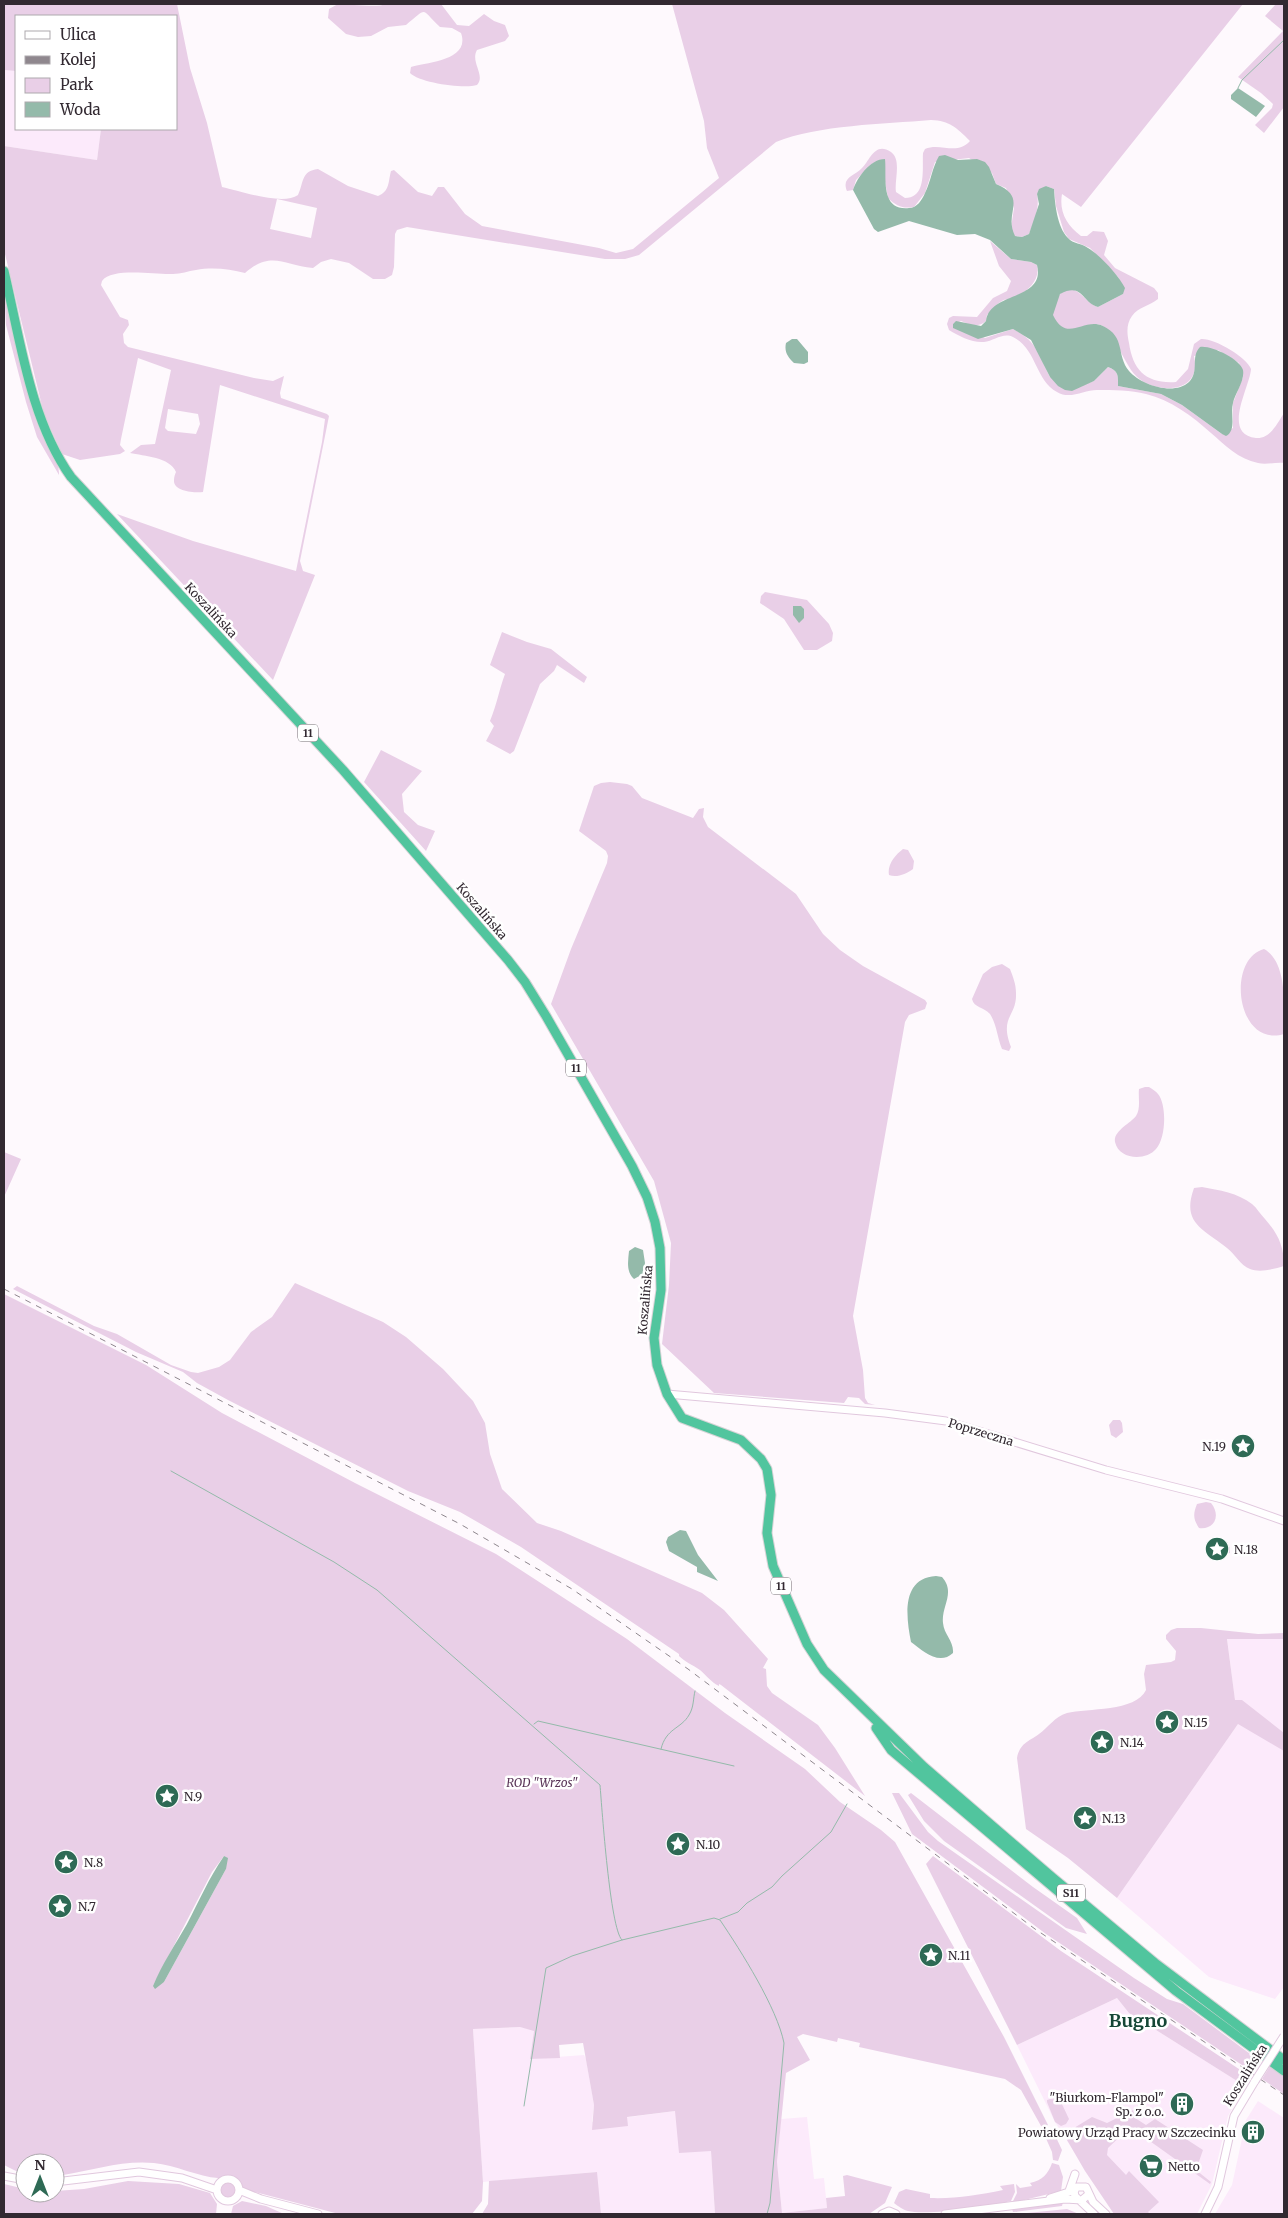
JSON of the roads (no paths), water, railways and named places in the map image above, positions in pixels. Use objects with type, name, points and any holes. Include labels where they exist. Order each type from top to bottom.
[{"type":"highway","name":"Koszalińska","points":[[4,271],[44,429],[71,477],[343,770],[508,960],[524,982],[632,1166],[652,1213],[658,1237],[661,1269],[654,1333],[658,1365],[667,1394]]},
{"type":"highway","name":"11","points":[[667,1394],[682,1418],[741,1440],[761,1459],[767,1469],[771,1495],[767,1518],[769,1550],[793,1616],[807,1644],[824,1670],[867,1714],[891,1750]]},
{"type":"highway","name":"S11","points":[[867,1714],[924,1767],[1155,1963],[1284,2060]]},
{"type":"highway","name":"S11","points":[[891,1750],[1162,1979],[1284,2071]]},
{"type":"street","name":"Poprzeczna","points":[[667,1394],[885,1413],[946,1421],[1106,1470],[1222,1499],[1284,1522]]},
{"type":"street","name":"Koszalińska","points":[[1205,2214],[1219,2183],[1228,2135],[1234,2116],[1284,2036]]},
{"type":"street","points":[[65,2181],[139,2172],[170,2175],[218,2187]]},
{"type":"street","points":[[1075,2174],[1072,2190],[1078,2200],[1094,2214]]},
{"type":"street","points":[[230,2179],[238,2184],[238,2193],[232,2200],[225,2201],[219,2196],[218,2187],[224,2180],[230,2179]]},
{"type":"street","points":[[945,2214],[1033,2203],[1065,2199],[1084,2200],[1088,2195],[1088,2189],[1080,2186],[1033,2203]]},
{"type":"street","points":[[238,2193],[318,2214]]},
{"type":"street","points":[[1088,2195],[1106,2214]]},
{"type":"street","points":[[882,2214],[889,2211],[896,2214]]},
{"type":"water","points":[[1238,88],[1265,106],[1256,117],[1231,99],[1231,95]]},
{"type":"water","points":[[945,155],[958,160],[977,159],[985,162],[996,184],[1006,189],[1011,195],[1013,200],[1012,227],[1015,236],[1022,237],[1029,234],[1039,204],[1037,194],[1039,189],[1046,186],[1054,189],[1057,215],[1064,233],[1070,240],[1086,246],[1098,256],[1109,266],[1122,283],[1125,288],[1123,294],[1098,307],[1089,302],[1082,294],[1073,290],[1060,294],[1053,315],[1064,328],[1070,329],[1096,324],[1110,330],[1118,341],[1125,365],[1129,371],[1141,381],[1158,387],[1175,388],[1189,382],[1194,373],[1196,355],[1200,347],[1218,350],[1237,361],[1243,370],[1243,374],[1232,407],[1232,426],[1229,433],[1226,436],[1222,434],[1182,405],[1161,394],[1118,386],[1117,374],[1108,367],[1094,381],[1072,391],[1065,390],[1058,386],[1050,377],[1031,340],[1013,329],[978,339],[953,328],[953,324],[956,321],[981,326],[986,321],[989,311],[996,305],[1026,291],[1033,285],[1038,277],[1037,265],[1031,262],[1011,259],[990,240],[975,234],[957,235],[909,221],[878,232],[874,229],[853,190],[861,175],[869,166],[874,162],[885,159],[886,191],[889,198],[893,204],[899,207],[912,208],[924,196],[939,156]]},
{"type":"water","points":[[792,339],[797,339],[808,352],[808,362],[804,364],[794,363],[788,356],[786,343]]},
{"type":"water","points":[[793,606],[801,606],[804,609],[804,618],[799,623],[793,615]]},
{"type":"water","points":[[635,1247],[643,1250],[645,1263],[643,1274],[634,1279],[631,1276],[628,1262],[629,1251]]},
{"type":"water","points":[[680,1530],[686,1531],[698,1555],[718,1581],[697,1572],[697,1567],[669,1551],[666,1542],[668,1537]]},
{"type":"water","points":[[942,1577],[948,1589],[943,1623],[953,1649],[953,1653],[948,1657],[942,1658],[931,1656],[911,1642],[907,1611],[911,1591],[925,1578]]},
{"type":"water","points":[[224,1856],[228,1858],[226,1869],[164,1982],[155,1989],[153,1986],[160,1970]]},
{"type":"waterway","points":[[1238,88],[1242,80],[1284,40]]},
{"type":"waterway","points":[[171,1471],[334,1562],[377,1590],[600,1785],[610,1892],[618,1931],[622,1940],[714,1918],[720,1920],[748,1963],[766,1997],[774,2013],[784,2043],[770,2203],[767,2214]]},
{"type":"waterway","points":[[661,1749],[666,1737],[686,1720],[691,1712],[695,1691]]},
{"type":"waterway","points":[[534,1724],[538,1721],[734,1766]]},
{"type":"waterway","points":[[720,1919],[738,1912],[747,1903],[772,1887],[831,1832],[847,1804]]},
{"type":"waterway","points":[[524,2106],[546,1968],[572,1956],[622,1940]]},
{"type":"railway","points":[[4,1289],[460,1524],[572,1589],[688,1669],[1035,1929],[1284,2095]]},
{"type":"place","name":"N.19","points":[[1243,1446]]},
{"type":"place","name":"N.18","points":[[1217,1549]]},
{"type":"place","name":"N.15","points":[[1167,1722]]},
{"type":"place","name":"N.14","points":[[1102,1742]]},
{"type":"place","name":"N.9","points":[[167,1796]]},
{"type":"place","name":"N.13","points":[[1085,1818]]},
{"type":"place","name":"N.10","points":[[678,1844]]},
{"type":"place","name":"N.8","points":[[66,1862]]},
{"type":"place","name":"N.7","points":[[60,1906]]},
{"type":"place","name":"N.11","points":[[931,1955]]},
{"type":"place","name":"\"Biurkom-Flampol\" Sp. z o.o.","points":[[1182,2104]]},
{"type":"place","name":"Powiatowy Urząd Pracy w Szczecinku","points":[[1253,2132]]},
{"type":"place","name":"Netto","points":[[1151,2166]]},
{"type":"district","name":"Bugno","points":[[1138,2020]]},
{"type":"park label","name":"ROD \"Wrzos\"","points":[[542,1782]]}]
